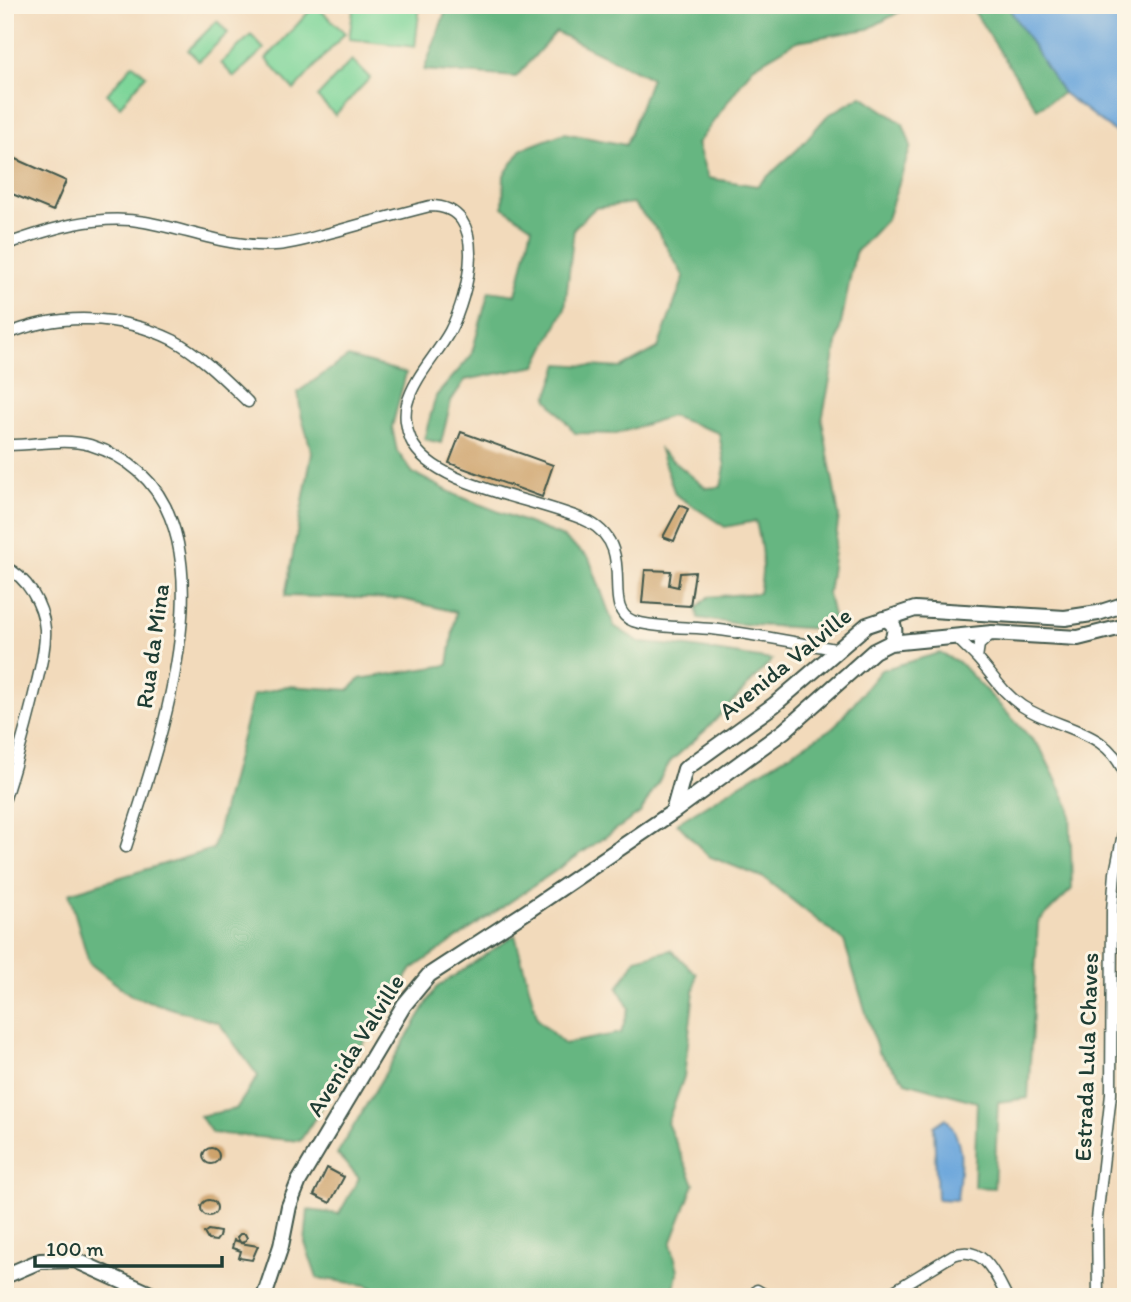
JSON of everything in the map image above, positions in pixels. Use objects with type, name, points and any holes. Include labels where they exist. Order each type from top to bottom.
[{"type":"main road","name":"Avenida Valville","points":[[673,812],[685,769],[774,705],[862,628],[915,609],[1065,618],[1098,613],[1126,604]]},
{"type":"main road","points":[[883,619],[888,620],[894,627],[894,637],[890,643]]},
{"type":"main road","points":[[890,643],[992,633],[1078,638],[1126,626]]},
{"type":"main road","points":[[862,628],[861,641],[874,651]]},
{"type":"main road","name":"Avenida Valville","points":[[264,1297],[281,1247],[289,1206],[299,1181],[419,984],[442,965],[526,912],[673,812],[784,730],[874,651],[890,643]]},
{"type":"main road","points":[[734,733],[724,748],[726,758],[736,765]]},
{"type":"main road","points":[[5,1276],[40,1261],[75,1260],[157,1297]]},
{"type":"street","points":[[5,245],[45,231],[94,220],[121,220],[143,221],[217,241],[277,245],[430,206],[443,206],[453,211],[468,229],[471,255],[451,329],[417,381],[407,402],[405,418],[410,439],[426,461],[458,478],[570,513],[593,525],[614,549],[618,572],[618,604],[620,611],[631,620],[837,649]]},
{"type":"street","points":[[5,335],[42,322],[68,319],[116,321],[143,328],[173,341],[197,356],[248,401]]},
{"type":"street","name":"Rua da Mina","points":[[5,445],[63,441],[88,444],[113,454],[132,466],[152,487],[164,503],[177,537],[183,572],[180,632],[154,757],[126,847]]},
{"type":"street","points":[[5,567],[21,579],[34,594],[42,612],[45,630],[42,659],[5,798]]},
{"type":"street","points":[[977,657],[979,645],[992,633]]},
{"type":"street","points":[[955,636],[977,657],[997,684],[1023,706],[1102,743],[1113,753],[1126,777]]},
{"type":"street","name":"Estrada Lula Chaves","points":[[1098,1297],[1097,1219],[1111,1094],[1112,911],[1115,873],[1126,819]]},
{"type":"street","points":[[884,1297],[963,1251],[979,1255],[987,1263],[1007,1297]]},
{"type":"street","points":[[757,1290],[769,1297]]},
{"type":"green space","points":[[315,5],[345,33],[294,90],[266,59]]},
{"type":"green space","points":[[354,5],[420,5],[415,47],[349,39]]},
{"type":"green space","points":[[448,5],[912,5],[868,29],[797,41],[753,67],[697,144],[708,178],[757,186],[798,149],[827,116],[862,96],[903,124],[911,146],[887,219],[855,253],[822,420],[839,516],[828,594],[836,630],[738,624],[698,618],[697,608],[708,597],[759,593],[762,574],[756,521],[725,527],[675,494],[660,450],[706,488],[721,487],[725,467],[719,433],[671,416],[616,434],[575,433],[547,398],[559,364],[621,368],[658,348],[684,277],[657,230],[633,203],[595,208],[574,228],[565,308],[536,366],[465,380],[451,401],[441,443],[424,439],[436,396],[471,356],[489,291],[516,295],[532,227],[503,207],[504,175],[522,149],[564,133],[626,145],[651,78],[556,32],[516,77],[424,70]]},
{"type":"green space","points":[[970,5],[1007,5],[1063,93],[1037,109]]},
{"type":"green space","points":[[217,21],[228,33],[199,61],[188,50]]},
{"type":"green space","points":[[251,35],[264,49],[234,77],[221,63]]},
{"type":"green space","points":[[352,60],[370,78],[335,115],[317,97]]},
{"type":"green space","points":[[133,64],[146,75],[120,106],[107,94]]},
{"type":"green space","points":[[348,357],[406,373],[392,427],[397,451],[413,473],[456,495],[561,536],[589,558],[614,626],[641,643],[772,660],[708,728],[670,762],[640,813],[412,969],[300,1141],[212,1133],[200,1116],[236,1109],[258,1076],[219,1023],[132,996],[89,963],[69,893],[213,849],[253,695],[287,686],[349,690],[360,679],[448,665],[456,612],[402,599],[285,596],[312,453],[298,392]]},
{"type":"green space","points":[[939,653],[959,662],[1041,749],[1070,808],[1072,889],[1038,922],[1028,1098],[998,1102],[994,1188],[974,1187],[977,1102],[906,1082],[878,1052],[844,941],[764,878],[708,856],[677,823],[834,727],[881,670]]},
{"type":"green space","points":[[515,935],[538,1020],[564,1044],[621,1033],[629,1008],[618,988],[636,959],[671,950],[696,974],[684,1077],[667,1123],[694,1184],[671,1244],[678,1270],[672,1297],[392,1297],[366,1285],[317,1278],[305,1243],[308,1210],[339,1214],[359,1178],[337,1154],[436,988]]},
{"type":"water","points":[[1007,5],[1126,5],[1126,150],[1116,133],[1063,93]]},
{"type":"water","points":[[946,1118],[953,1128],[959,1147],[957,1200],[937,1199],[934,1126]]},
{"type":"building","points":[[5,154],[66,181],[53,211],[5,191]]},
{"type":"building","points":[[461,432],[553,465],[542,497],[449,463]]},
{"type":"building","points":[[680,505],[688,509],[674,541],[663,537]]},
{"type":"building","points":[[645,570],[671,571],[669,585],[678,587],[680,573],[695,572],[690,606],[642,603]]},
{"type":"building","points":[[211,1148],[217,1150],[217,1162],[211,1164],[205,1162],[203,1156],[205,1150]]},
{"type":"building","points":[[327,1168],[344,1177],[330,1203],[314,1195]]},
{"type":"building","points":[[206,1200],[212,1200],[217,1208],[215,1214],[206,1216],[201,1211],[201,1205]]},
{"type":"building","points":[[208,1230],[220,1232],[216,1241],[208,1240],[204,1233]]},
{"type":"building","points":[[245,1234],[247,1238],[240,1243],[258,1246],[252,1260],[239,1258],[241,1251],[232,1248],[234,1240],[240,1242],[237,1237]]}]
